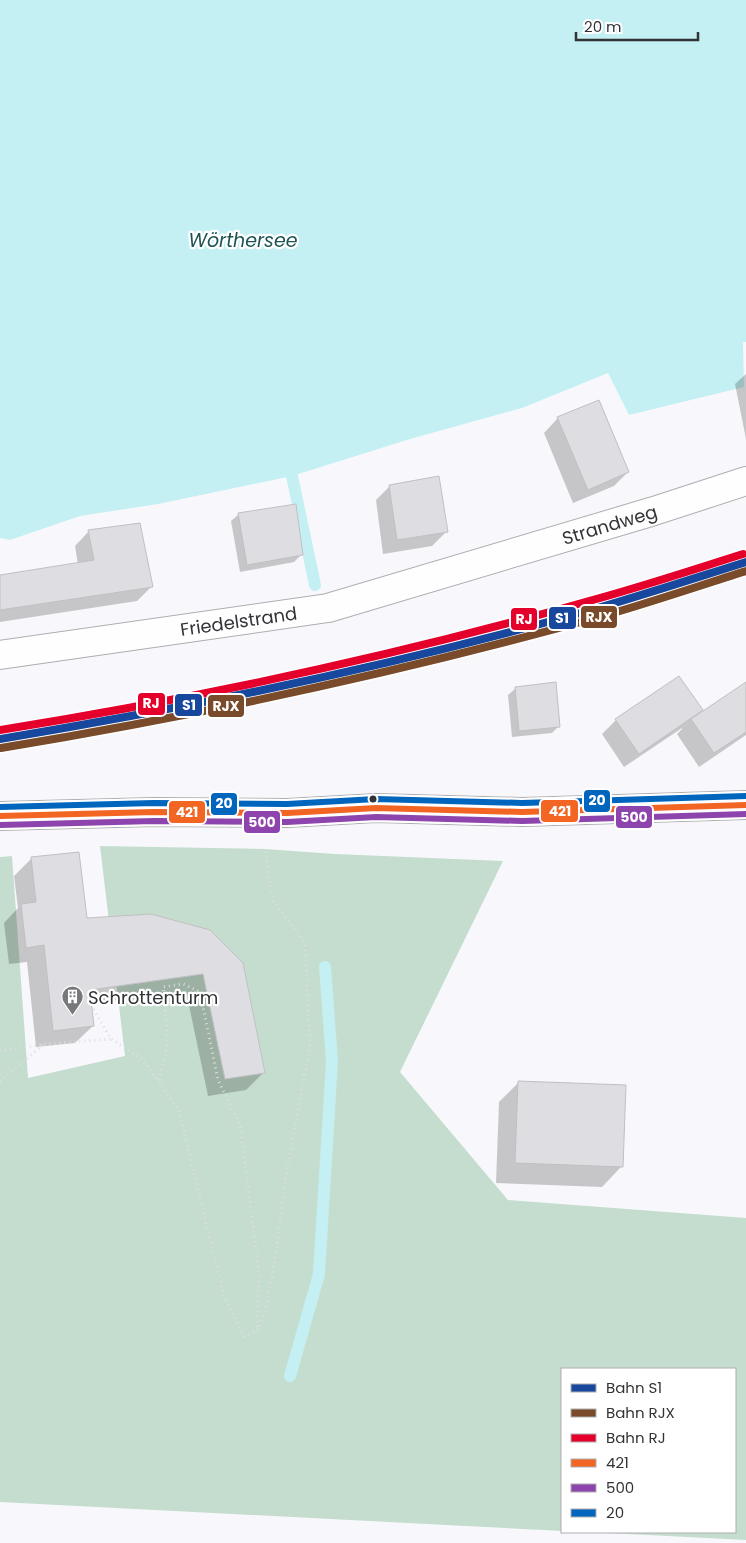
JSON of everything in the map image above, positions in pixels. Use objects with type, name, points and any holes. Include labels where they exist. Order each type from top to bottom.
[{"type":"street","name":"Strandweg","points":[[473,564],[746,482]]},
{"type":"street","name":"Friedelstrand","points":[[0,655],[328,608],[473,564]]},
{"type":"street","points":[[0,816],[154,812],[261,813],[376,808],[522,812],[746,805]]},
{"type":"path","points":[[91,1005],[111,1040],[141,1058],[179,1111],[224,1297],[244,1336],[257,1331],[265,1312],[276,1252],[286,1175],[310,1046],[304,942],[273,901],[261,813]]},
{"type":"path","points":[[159,1081],[166,1052],[167,1034],[163,987],[183,984],[200,992],[218,1080],[240,1125],[259,1274],[257,1331]]},
{"type":"path","points":[[0,1051],[44,1044],[111,1040]]},
{"type":"path","points":[[0,1082],[44,1044]]},
{"type":"green space","points":[[100,846],[265,849],[503,861],[400,1072],[508,1200],[746,1218],[746,1540],[608,1533],[736,1533],[736,1368],[561,1368],[561,1531],[0,1502],[0,857],[12,856],[28,1078],[125,1056]]},
{"type":"water","name":"Wörthersee","points":[[0,0],[746,0],[746,342],[743,342],[744,387],[629,415],[608,373],[522,408],[410,439],[292,476],[158,504],[80,516],[10,540],[0,538]]},
{"type":"building","points":[[599,400],[629,472],[588,490],[557,417]]},
{"type":"building","points":[[439,476],[448,532],[397,540],[389,485]]},
{"type":"building","points":[[296,504],[303,555],[247,565],[238,513]]},
{"type":"building","points":[[140,523],[153,587],[0,610],[0,575],[94,560],[88,530]]},
{"type":"building","points":[[679,676],[703,710],[639,754],[615,719]]},
{"type":"building","points":[[556,682],[560,727],[519,731],[515,687]]},
{"type":"building","points":[[746,682],[746,732],[714,753],[691,719]]},
{"type":"building","points":[[79,852],[87,918],[151,914],[210,930],[243,963],[265,1073],[225,1079],[203,974],[90,990],[94,1026],[53,1031],[44,945],[26,948],[21,904],[36,902],[31,857]]},
{"type":"building","points":[[518,1081],[626,1085],[623,1167],[515,1163]]},
{"type":"waterway","points":[[292,476],[315,585]]},
{"type":"waterway","points":[[290,1376],[319,1274],[332,1061],[325,967]]},
{"type":"rail line","name":"RJ","points":[[0,730],[223,690],[370,658],[608,596],[743,554]]},
{"type":"rail line","name":"S1","points":[[0,739],[149,713],[297,683],[445,649],[591,610],[746,562]]},
{"type":"rail line","name":"RJX","points":[[1,748],[150,722],[372,675],[592,619],[746,571]]},
{"type":"transit line","name":"20","points":[[0,807],[154,803],[287,804],[376,799],[522,803],[746,796]]},
{"type":"transit line","name":"421","points":[[0,816],[154,812],[287,813],[376,808],[522,812],[746,805]]},
{"type":"transit line","name":"500","points":[[0,825],[154,821],[287,822],[376,817],[522,821],[746,814]]},
{"type":"place","name":"Schrottenturm","points":[[72,1016]]}]
